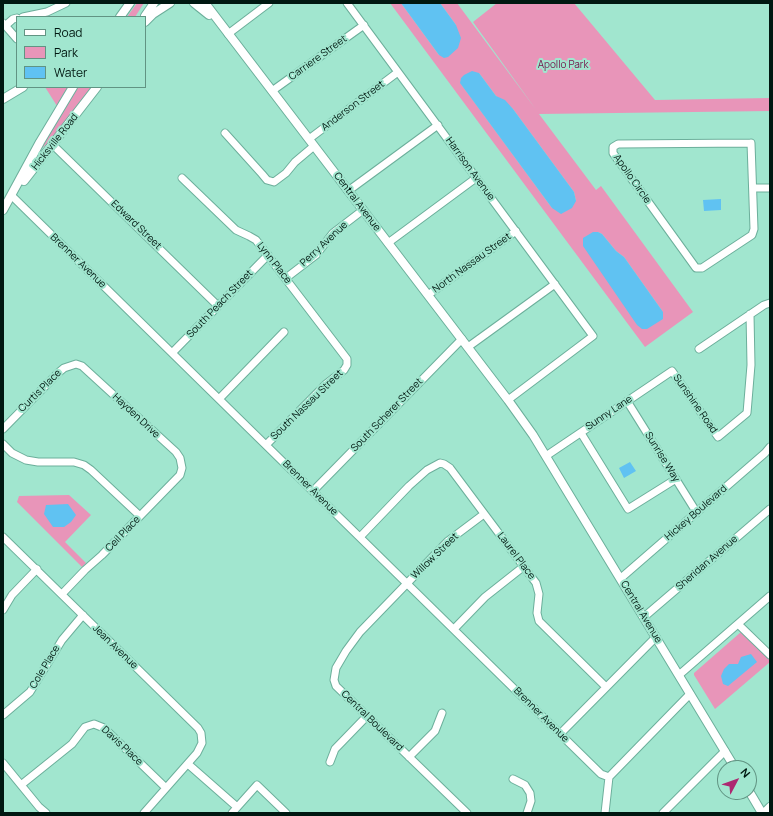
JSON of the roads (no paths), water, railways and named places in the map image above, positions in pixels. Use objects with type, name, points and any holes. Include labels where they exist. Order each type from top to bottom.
[{"type":"main road","points":[[120,15],[130,3]]},
{"type":"main road","points":[[146,16],[154,3]]},
{"type":"main road","points":[[146,21],[153,14],[170,3]]},
{"type":"main road","points":[[194,3],[227,32]]},
{"type":"main road","name":"Central Avenue","points":[[205,3],[462,339],[471,345],[546,456],[730,760]]},
{"type":"main road","points":[[3,99],[21,88]]},
{"type":"main road","name":"Hicksville Road","points":[[12,196],[96,88]]},
{"type":"main road","name":"Hicksville Road","points":[[3,210],[69,91]]},
{"type":"main road","points":[[755,800],[763,813],[770,807]]},
{"type":"street","points":[[28,16],[47,12],[66,3]]},
{"type":"street","points":[[227,32],[269,3]]},
{"type":"street","name":"Harrison Avenue","points":[[347,3],[593,336],[508,400]]},
{"type":"street","points":[[16,18],[4,24],[16,38]]},
{"type":"street","name":"Carriere Street","points":[[272,91],[364,25]]},
{"type":"street","name":"Anderson Street","points":[[308,139],[398,72]]},
{"type":"street","points":[[348,191],[438,126]]},
{"type":"street","points":[[225,133],[268,180],[274,182],[314,146]]},
{"type":"street","name":"Apollo Circle","points":[[751,143],[753,188],[754,229],[752,235],[702,268],[696,268],[612,153],[613,147],[618,144],[751,143]]},
{"type":"street","name":"Edward Street","points":[[53,145],[218,306]]},
{"type":"street","name":"Lynn Place","points":[[182,178],[226,222],[236,230],[256,240],[347,359],[347,365]]},
{"type":"street","points":[[388,243],[476,178]]},
{"type":"street","points":[[753,188],[770,188]]},
{"type":"street","name":"Brenner Avenue","points":[[12,196],[601,774],[609,777]]},
{"type":"street","name":"Perry Avenue","points":[[286,278],[316,255],[333,233],[363,210]]},
{"type":"street","name":"North Nassau Street","points":[[428,295],[516,231]]},
{"type":"street","name":"South Peach Street","points":[[172,353],[268,255]]},
{"type":"street","points":[[471,345],[555,284]]},
{"type":"street","points":[[699,349],[750,314],[770,303]]},
{"type":"street","name":"Sunshine Road","points":[[672,370],[718,437],[747,413],[751,365],[750,314]]},
{"type":"street","points":[[219,399],[284,332]]},
{"type":"street","name":"South Scherer Street","points":[[313,491],[462,339]]},
{"type":"street","name":"Curtis Place","points":[[3,429],[64,368],[76,364],[82,366]]},
{"type":"street","name":"South Nassau Street","points":[[266,445],[326,384],[344,370],[347,365]]},
{"type":"street","name":"Hayden Drive","points":[[82,366],[176,452],[180,458],[181,471]]},
{"type":"street","name":"Sunny Lane","points":[[546,456],[672,370]]},
{"type":"street","name":"Sunrise Way","points":[[627,401],[697,513]]},
{"type":"street","points":[[581,433],[628,509],[676,479]]},
{"type":"street","points":[[3,444],[12,453],[26,460],[38,462],[74,462],[84,465],[140,516]]},
{"type":"street","name":"Hickey Boulevard","points":[[621,578],[697,513],[770,447]]},
{"type":"street","name":"Laurel Place","points":[[360,537],[409,486],[427,470],[440,462],[442,463],[450,468],[538,588],[539,594],[536,613],[539,621],[606,687]]},
{"type":"street","name":"Ceil Place","points":[[62,594],[180,475],[181,471]]},
{"type":"street","name":"Sheridan Avenue","points":[[644,617],[770,509]]},
{"type":"street","name":"Willow Street","points":[[407,583],[448,541],[484,514]]},
{"type":"street","name":"Jean Avenue","points":[[3,537],[198,728],[202,738],[201,748],[144,813]]},
{"type":"street","points":[[454,629],[485,597],[523,567]]},
{"type":"street","points":[[3,610],[12,595],[37,569]]},
{"type":"street","name":"Central Boulevard","points":[[407,583],[360,632],[336,668],[334,680],[336,686],[467,813]]},
{"type":"street","points":[[679,675],[770,596]]},
{"type":"street","name":"Cole Place","points":[[3,715],[30,692],[62,640],[83,615]]},
{"type":"street","points":[[738,624],[770,655]]},
{"type":"street","points":[[560,734],[656,637]]},
{"type":"street","points":[[605,813],[609,777],[620,764],[690,694]]},
{"type":"street","points":[[409,757],[435,731],[442,713]]},
{"type":"street","points":[[330,762],[335,749],[367,716]]},
{"type":"street","name":"Davis Place","points":[[21,785],[72,744],[84,728],[94,724],[104,728],[166,788]]},
{"type":"street","points":[[663,813],[725,751]]},
{"type":"street","points":[[3,762],[39,807],[46,813]]},
{"type":"street","points":[[188,764],[235,810],[257,785],[286,813]]},
{"type":"street","points":[[514,779],[525,785],[530,793],[531,801],[527,813]]},
{"type":"water","points":[[401,3],[440,3],[456,25],[461,38],[458,48],[448,57],[444,58],[439,55]]},
{"type":"water","points":[[472,71],[479,73],[496,96],[505,100],[513,109],[574,192],[576,201],[572,208],[561,214],[552,208],[460,83],[461,78],[464,75]]},
{"type":"water","points":[[721,199],[721,210],[704,211],[703,200]]},
{"type":"water","points":[[593,232],[602,234],[616,251],[624,257],[663,312],[663,319],[647,329],[642,329],[637,325],[583,246],[583,238]]},
{"type":"water","points":[[630,462],[636,471],[624,478],[619,468]]},
{"type":"water","points":[[68,504],[76,515],[71,522],[64,527],[53,527],[44,514],[46,505]]},
{"type":"water","points":[[751,654],[757,662],[728,686],[723,684],[721,676],[724,669],[729,664],[738,664],[741,657]]},
{"type":"park label","name":"Apollo Park","points":[[563,65]]}]
